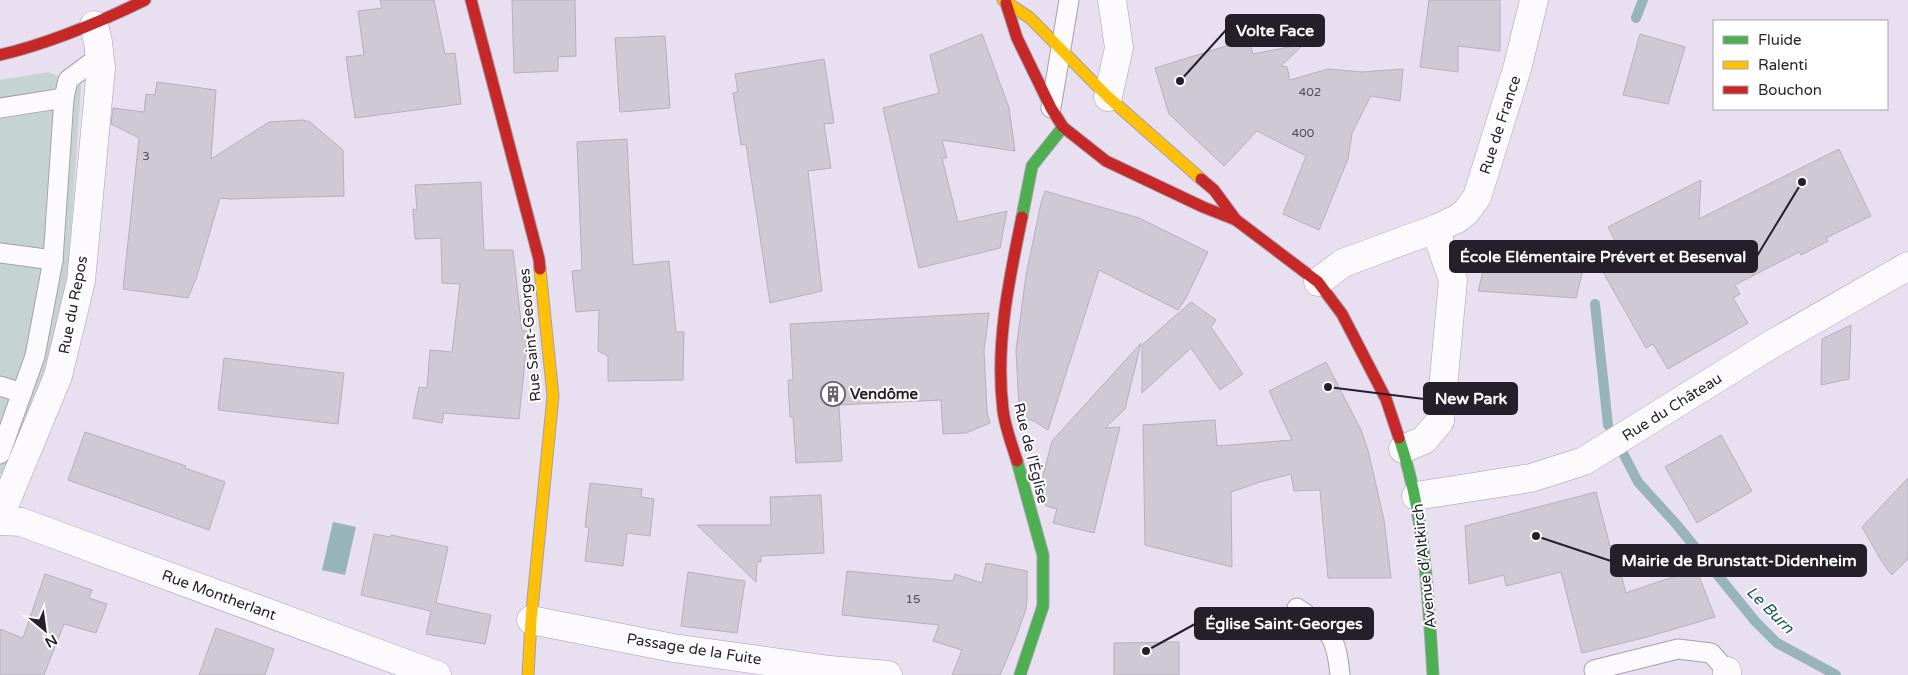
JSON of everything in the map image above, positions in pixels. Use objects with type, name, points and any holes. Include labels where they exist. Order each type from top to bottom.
[{"type":"main road","points":[[0,55],[21,51],[94,25],[145,0]]},
{"type":"main road","name":"Rue Saint-Georges","points":[[471,0],[539,259],[553,396],[531,620],[528,675]]},
{"type":"main road","points":[[1004,2],[1030,18],[1108,97],[1214,190],[1236,220]]},
{"type":"main road","points":[[1004,2],[1017,38],[1051,108],[1063,126],[1106,161],[1203,207],[1236,220]]},
{"type":"main road","name":"Rue de l'Église","points":[[1020,675],[1043,606],[1043,554],[1003,411],[1000,349],[1010,272],[1032,166],[1063,126]]},
{"type":"main road","name":"Avenue d'Altkirch","points":[[1236,220],[1318,282],[1342,314],[1386,399],[1416,496],[1426,560],[1433,675]]},
{"type":"street","points":[[1108,97],[1119,48],[1112,0]]},
{"type":"street","name":"Rue de France","points":[[1318,282],[1343,263],[1435,229],[1457,219],[1466,212],[1477,197],[1517,69],[1534,0]]},
{"type":"street","name":"Rue du Repos","points":[[0,516],[58,376],[81,281],[101,68],[94,25]]},
{"type":"street","points":[[1403,449],[1424,440],[1440,421],[1453,280],[1435,229]]},
{"type":"street","name":"Rue du Château","points":[[1416,496],[1531,478],[1584,461],[1772,344],[1908,266]]},
{"type":"street","name":"Rue Montherlant","points":[[0,521],[21,522],[436,675]]},
{"type":"street","name":"Passage de la Fuite","points":[[531,620],[673,648],[830,670],[888,675]]},
{"type":"lane","points":[[1051,108],[1070,0]]},
{"type":"lane","points":[[0,454],[35,356],[53,260],[64,98],[68,80],[100,56]]},
{"type":"lane","points":[[0,108],[64,98]]},
{"type":"lane","points":[[0,253],[53,260]]},
{"type":"lane","points":[[0,386],[22,393]]},
{"type":"lane","points":[[1297,608],[1322,626],[1331,637],[1338,651],[1340,675]]},
{"type":"lane","points":[[1594,670],[1678,649],[1712,653],[1727,673]]},
{"type":"shaded area","points":[[48,72],[81,86],[68,278],[58,328],[43,374],[3,474],[0,474],[0,80]]},
{"type":"shaded area","points":[[333,522],[356,527],[345,575],[322,570]]},
{"type":"building","points":[[380,0],[434,0],[445,54],[455,53],[461,104],[355,118],[346,57],[364,55],[358,11],[382,8]]},
{"type":"building","points":[[512,0],[575,0],[576,56],[558,57],[558,71],[514,73]]},
{"type":"building","points":[[1429,0],[1500,0],[1500,51],[1458,46],[1458,72],[1420,67]]},
{"type":"building","points":[[982,34],[1009,108],[1015,151],[942,140],[947,158],[942,158],[958,222],[1007,211],[1000,248],[919,268],[883,108],[939,93],[930,55]]},
{"type":"building","points":[[1640,34],[1685,47],[1668,104],[1623,95]]},
{"type":"building","points":[[665,36],[670,108],[620,112],[615,38]]},
{"type":"building","points":[[1242,41],[1244,46],[1250,45],[1253,54],[1304,44],[1281,66],[1287,67],[1290,80],[1328,69],[1362,72],[1403,69],[1400,101],[1371,96],[1352,133],[1348,159],[1319,230],[1283,214],[1306,156],[1257,131],[1224,166],[1169,114],[1155,68]]},
{"type":"building","points":[[824,59],[834,123],[824,124],[831,168],[808,171],[822,291],[770,303],[746,144],[741,145],[733,93],[738,92],[735,74]]},
{"type":"building","points":[[157,82],[216,90],[211,159],[269,122],[303,120],[310,122],[343,150],[344,196],[220,198],[196,279],[188,298],[123,289],[139,138],[111,124],[113,108],[144,112],[146,94],[155,95]]},
{"type":"building","points":[[627,139],[633,265],[669,261],[676,332],[684,332],[683,380],[608,381],[608,356],[598,351],[599,310],[576,312],[572,271],[582,270],[577,142]]},
{"type":"building","points":[[1839,149],[1871,216],[1826,238],[1828,241],[1801,255],[1799,252],[1735,285],[1740,294],[1733,298],[1748,323],[1668,369],[1653,344],[1646,348],[1599,265],[1630,271],[1608,227],[1701,180],[1699,219]]},
{"type":"building","points":[[481,182],[484,250],[513,250],[522,331],[528,331],[519,419],[444,413],[442,423],[413,418],[419,387],[427,388],[430,350],[452,352],[460,284],[442,283],[441,238],[415,239],[413,209],[417,210],[415,185]]},
{"type":"building","points":[[1045,191],[1139,218],[1208,252],[1186,298],[1178,310],[1099,270],[1048,430],[1034,421],[1021,417],[1016,350],[1026,275]]},
{"type":"building","points":[[1490,244],[1585,262],[1576,298],[1478,291]]},
{"type":"building","points":[[1191,302],[1216,320],[1211,327],[1243,374],[1220,390],[1191,348],[1142,393],[1142,345]]},
{"type":"building","name":"Vendôme","points":[[989,313],[984,350],[987,412],[990,423],[966,433],[943,434],[941,400],[839,405],[842,461],[796,463],[793,417],[790,417],[788,380],[793,380],[790,324]]},
{"type":"building","points":[[1851,325],[1849,379],[1821,385],[1822,339]]},
{"type":"building","points":[[1141,343],[1125,409],[1105,428],[1120,427],[1094,533],[1053,523],[1057,509],[1046,506],[1040,487],[1052,441]]},
{"type":"building","points":[[224,358],[344,373],[338,424],[218,410]]},
{"type":"building","points":[[1326,362],[1361,430],[1368,450],[1384,520],[1391,578],[1328,578],[1320,490],[1294,491],[1291,474],[1231,492],[1232,567],[1145,545],[1143,425],[1215,420],[1217,446],[1292,440],[1269,391]]},
{"type":"building","points":[[85,432],[186,466],[185,468],[225,482],[209,530],[68,480]]},
{"type":"building","points":[[1721,435],[1752,491],[1697,523],[1665,467]]},
{"type":"building","points":[[1908,478],[1908,559],[1892,575],[1882,562],[1862,527]]},
{"type":"building","points":[[590,483],[642,489],[641,497],[654,499],[650,536],[627,533],[623,566],[585,561],[589,528],[585,527]]},
{"type":"building","points":[[1596,492],[1610,546],[1613,545],[1626,593],[1696,569],[1715,617],[1647,637],[1582,653],[1561,572],[1506,586],[1504,575],[1469,584],[1465,526]]},
{"type":"building","points":[[821,495],[824,553],[761,556],[761,562],[757,562],[756,582],[697,525],[771,525],[770,497]]},
{"type":"building","points":[[374,534],[390,537],[391,535],[448,547],[436,603],[491,615],[485,644],[426,634],[431,611],[361,595]]},
{"type":"building","points":[[986,563],[1027,571],[1026,609],[1000,675],[952,675],[962,650],[933,641],[939,625],[842,615],[847,571],[953,581],[955,574],[982,583]]},
{"type":"building","points":[[688,572],[745,581],[737,633],[681,626]]},
{"type":"building","points":[[45,574],[92,590],[89,598],[107,604],[96,633],[64,624],[44,675],[0,675],[0,629],[23,638]]},
{"type":"building","points":[[216,628],[274,649],[265,675],[199,675]]},
{"type":"building","points":[[1179,642],[1179,675],[1114,675],[1114,643]]},
{"type":"waterway","name":"Le Burn","points":[[1636,18],[1643,0]]},
{"type":"waterway","name":"Le Burn","points":[[1595,304],[1608,425]]},
{"type":"waterway","name":"Le Burn","points":[[1624,455],[1638,482],[1677,525],[1755,621],[1777,643],[1836,675]]},
{"type":"traffic: fast","points":[[1022,217],[1032,166],[1063,127]]},
{"type":"traffic: fast","points":[[1399,438],[1415,496],[1420,526],[1427,585],[1433,675]]},
{"type":"traffic: fast","points":[[1017,461],[1043,555],[1043,606],[1020,675]]},
{"type":"traffic: slow","points":[[1003,0],[1030,18],[1108,97],[1201,179]]},
{"type":"traffic: slow","points":[[528,675],[531,620],[553,396],[540,269]]},
{"type":"traffic: jam","points":[[0,55],[38,45],[74,32],[145,0]]},
{"type":"traffic: jam","points":[[471,0],[539,259],[540,269]]},
{"type":"traffic: jam","points":[[1006,3],[1017,38],[1051,108],[1063,127],[1106,161],[1203,207],[1236,220]]},
{"type":"traffic: jam","points":[[1201,179],[1214,190],[1236,220],[1318,282],[1342,314],[1386,399],[1399,438]]},
{"type":"traffic: jam","points":[[1017,461],[1004,416],[1001,361],[1008,289],[1022,217]]},
{"type":"place","name":"Volte Face","points":[[1180,81]]},
{"type":"place","name":"École Elémentaire Prévert et Besenval","points":[[1802,182]]},
{"type":"place","name":"New Park","points":[[1328,387]]},
{"type":"place","name":"Vendôme","points":[[833,394]]},
{"type":"place","name":"Mairie de Brunstatt-Didenheim","points":[[1536,536]]},
{"type":"place","name":"Église Saint-Georges","points":[[1146,651]]}]
